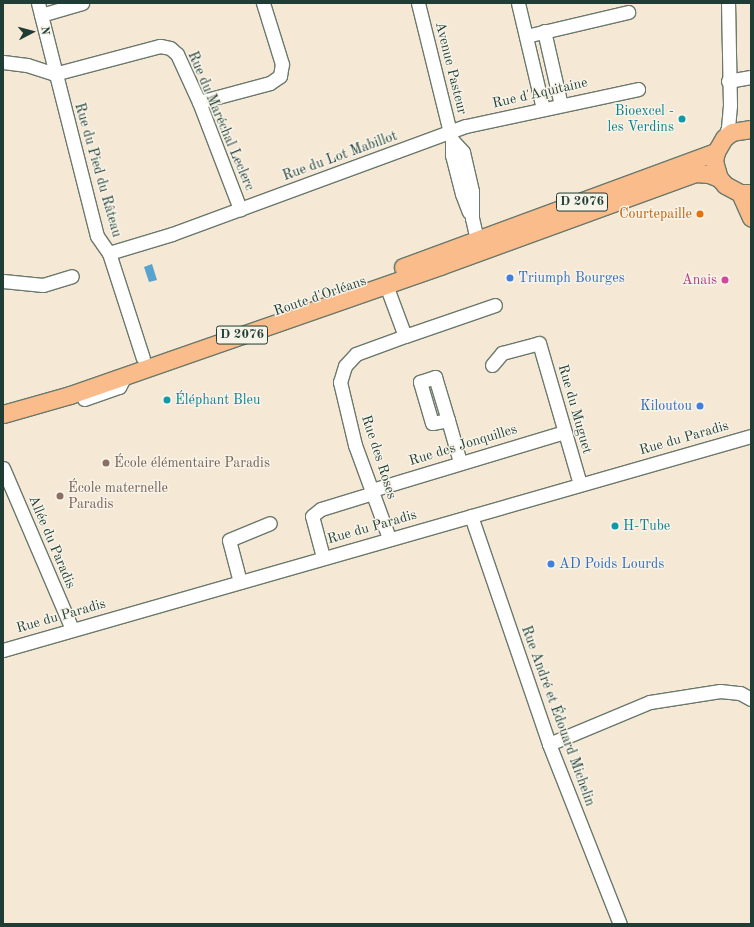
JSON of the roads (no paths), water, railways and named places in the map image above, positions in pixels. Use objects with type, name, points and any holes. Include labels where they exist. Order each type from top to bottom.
[{"type":"main road","name":"Route d'Orléans","points":[[3,403],[67,385],[382,275],[720,145],[732,132],[751,129]]},
{"type":"main road","points":[[720,145],[714,161],[719,178],[725,185],[746,193],[751,218]]},
{"type":"main road","name":"Route d'Orléans","points":[[3,414],[125,376],[440,266],[695,173],[709,174],[719,178]]},
{"type":"street","points":[[39,9],[82,3]]},
{"type":"street","points":[[199,102],[270,83],[280,76],[282,64],[262,3]]},
{"type":"street","name":"Avenue Pasteur","points":[[418,3],[452,136],[463,152],[472,191],[472,218],[477,239]]},
{"type":"street","points":[[518,3],[543,109]]},
{"type":"street","points":[[720,145],[728,128],[730,105],[728,81],[728,3]]},
{"type":"street","name":"Rue du Pied du Râteau","points":[[39,9],[54,74],[97,236],[109,253],[172,234],[240,209]]},
{"type":"street","points":[[526,36],[628,12]]},
{"type":"street","points":[[544,31],[562,105]]},
{"type":"street","name":"Rue du Maréchal Leclerc","points":[[54,74],[160,46],[170,48],[177,54],[199,102],[240,209]]},
{"type":"street","points":[[3,62],[27,65],[54,74]]},
{"type":"street","points":[[728,81],[751,77]]},
{"type":"street","name":"Rue d'Aquitaine","points":[[452,136],[466,126],[638,89]]},
{"type":"street","points":[[730,105],[740,121],[751,129]]},
{"type":"street","name":"Rue du Lot Mabillot","points":[[240,209],[452,136]]},
{"type":"street","name":"Route d'Orléans","points":[[440,266],[465,251],[477,239]]},
{"type":"street","points":[[109,253],[143,358]]},
{"type":"street","points":[[3,281],[43,285],[72,276]]},
{"type":"street","points":[[386,285],[405,336]]},
{"type":"street","name":"Rue des Roses","points":[[390,538],[355,445],[340,382],[345,366],[356,354],[495,305]]},
{"type":"street","name":"Rue du Muguet","points":[[492,365],[502,353],[539,343],[580,484]]},
{"type":"street","points":[[3,421],[119,387],[125,376]]},
{"type":"street","points":[[448,420],[460,462]]},
{"type":"street","name":"Rue des Jonquilles","points":[[323,557],[312,516],[322,509],[460,462],[564,432]]},
{"type":"street","name":"Rue du Paradis","points":[[3,650],[323,557],[751,436]]},
{"type":"street","name":"Allée du Paradis","points":[[3,468],[72,629]]},
{"type":"street","name":"Rue André et Édouard Michelin","points":[[471,516],[549,744],[620,924]]},
{"type":"street","points":[[240,582],[229,540],[270,523]]},
{"type":"street","points":[[549,744],[650,702],[720,691],[740,692],[751,699]]},
{"type":"water","points":[[152,264],[157,280],[149,282],[144,267]]},
{"type":"place","name":"Bioexcel - les Verdins","points":[[682,119]]},
{"type":"place","name":"Courtepaille","points":[[700,214]]},
{"type":"place","name":"Triumph Bourges","points":[[510,278]]},
{"type":"place","name":"Anais","points":[[725,280]]},
{"type":"place","name":"Éléphant Bleu","points":[[167,400]]},
{"type":"place","name":"Kiloutou","points":[[700,406]]},
{"type":"place","name":"École élémentaire Paradis","points":[[106,463]]},
{"type":"place","name":"École maternelle Paradis","points":[[60,496]]},
{"type":"place","name":"H-Tube","points":[[615,526]]},
{"type":"place","name":"AD Poids Lourds","points":[[551,564]]}]
